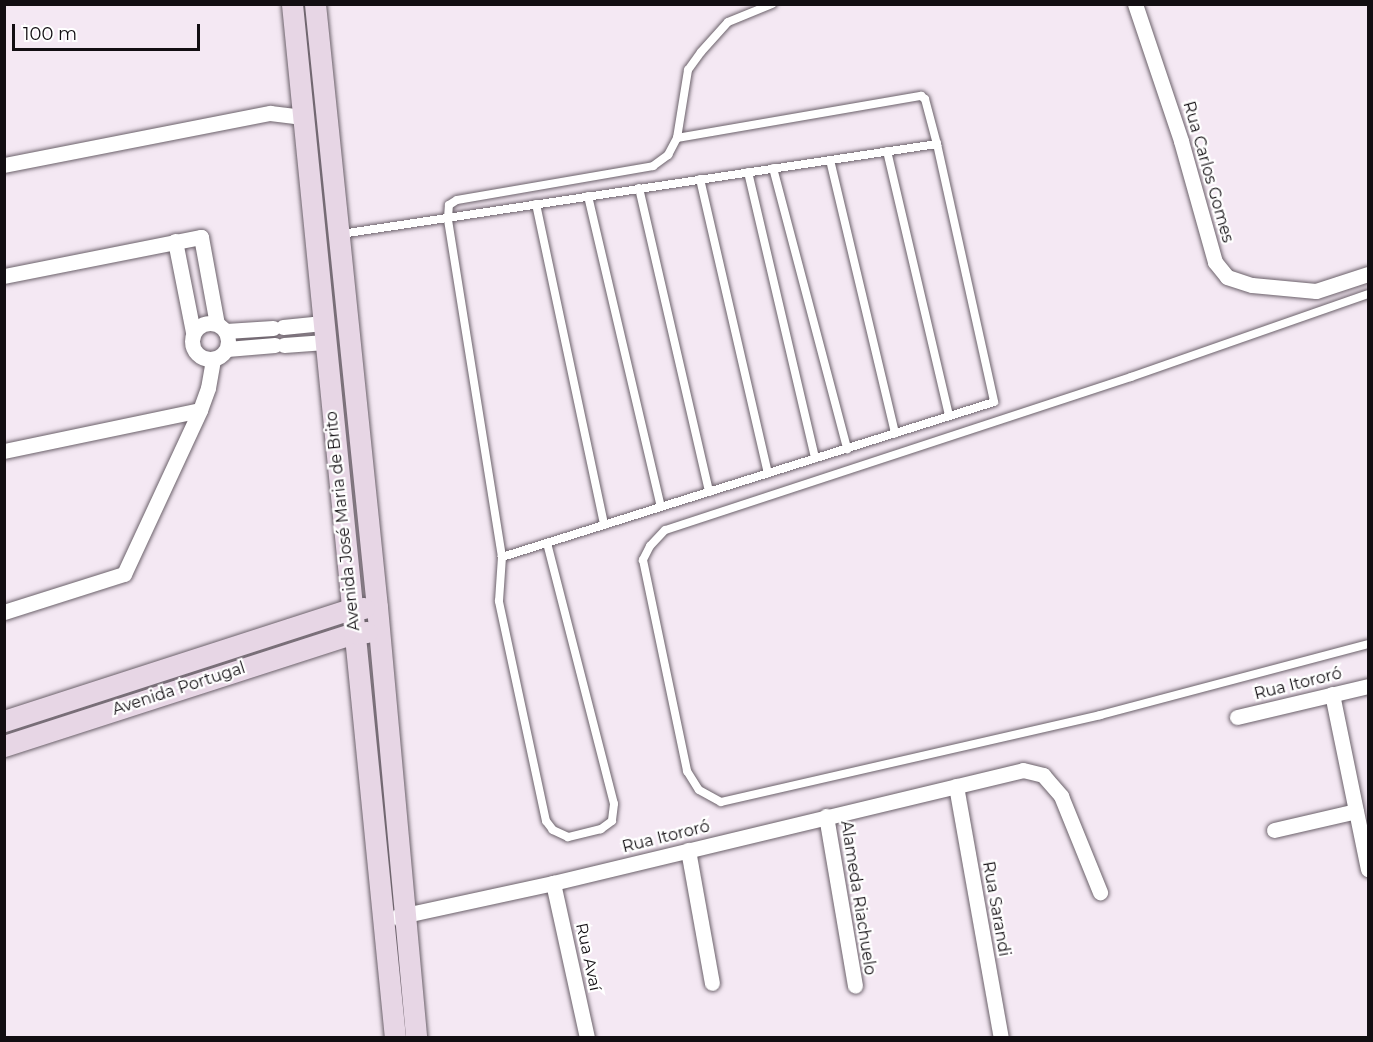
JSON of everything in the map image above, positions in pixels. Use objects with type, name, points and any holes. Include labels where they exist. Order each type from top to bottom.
[{"type":"main road","name":"Avenida José Maria de Brito","points":[[292,4],[395,1038]]},
{"type":"main road","name":"Avenida José Maria de Brito","points":[[315,4],[377,607],[416,1038]]},
{"type":"main road","name":"Avenida Portugal","points":[[4,721],[351,609],[377,607]]},
{"type":"main road","name":"Avenida Portugal","points":[[4,746],[354,633],[378,631]]},
{"type":"street","name":"Rua Carlos Gomes","points":[[1135,4],[1178,130],[1215,262],[1227,277],[1252,285],[1316,291],[1368,274]]},
{"type":"street","points":[[4,165],[270,113],[303,117]]},
{"type":"street","points":[[4,276],[201,237],[227,349]]},
{"type":"street","points":[[175,241],[194,332],[192,344],[197,354],[213,359]]},
{"type":"street","points":[[194,332],[201,324],[222,327],[275,327],[324,332]]},
{"type":"street","points":[[275,327],[276,345]]},
{"type":"street","points":[[4,612],[124,574],[200,410],[208,388],[213,359],[227,349],[276,345],[324,332]]},
{"type":"street","points":[[4,451],[200,410]]},
{"type":"street","name":"Rua Itororó","points":[[1237,717],[1368,686]]},
{"type":"street","points":[[1332,694],[1368,869]]},
{"type":"street","name":"Rua Itororó","points":[[384,919],[553,883],[1023,770],[1043,776],[1061,796],[1100,892]]},
{"type":"street","name":"Rua Sarandi","points":[[956,786],[1001,1038]]},
{"type":"street","points":[[1274,830],[1356,811]]},
{"type":"street","name":"Alameda Riachuelo","points":[[826,816],[855,986]]},
{"type":"street","points":[[688,850],[712,983]]},
{"type":"street","name":"Rua Avaí","points":[[553,883],[587,1038]]},
{"type":"lane","points":[[547,543],[614,804],[612,821],[601,830],[568,837],[553,830],[546,821],[499,602],[502,557],[448,218],[449,205],[456,200],[653,166],[668,155],[677,138],[688,70],[728,22],[772,4]]},
{"type":"lane","points":[[502,557],[996,400],[925,99],[921,96],[677,138]]},
{"type":"lane","points":[[339,234],[937,144]]},
{"type":"lane","points":[[887,151],[949,416]]},
{"type":"lane","points":[[830,160],[895,433]]},
{"type":"lane","points":[[773,168],[847,448]]},
{"type":"lane","points":[[748,172],[815,458]]},
{"type":"lane","points":[[700,179],[768,473]]},
{"type":"lane","points":[[639,188],[709,492]]},
{"type":"lane","points":[[588,196],[662,507]]},
{"type":"lane","points":[[536,204],[604,525]]},
{"type":"lane","points":[[1368,294],[1131,377],[664,530],[650,546],[643,560],[687,771],[699,790],[721,802],[1100,715],[1368,644]]}]
